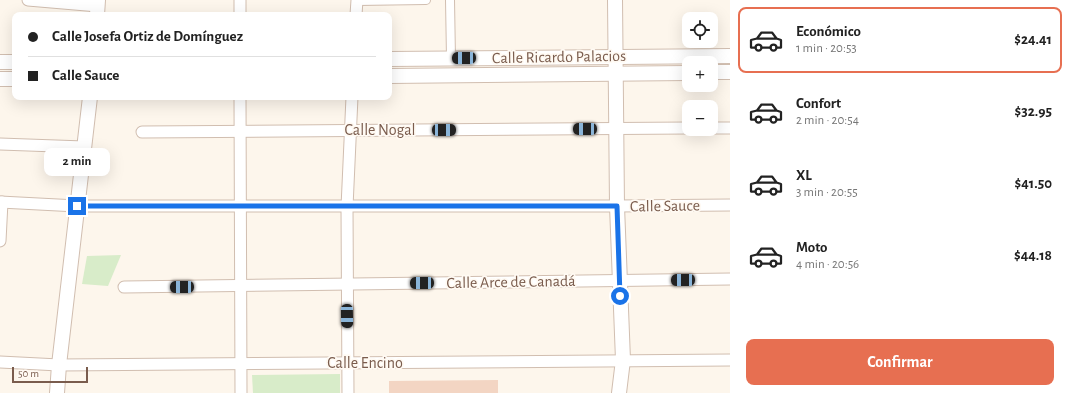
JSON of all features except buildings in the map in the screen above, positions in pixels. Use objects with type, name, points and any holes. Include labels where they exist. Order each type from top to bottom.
[{"type":"street","points":[[28,0],[98,7]]},
{"type":"street","points":[[240,0],[240,12]]},
{"type":"street","points":[[356,12],[357,1],[426,0]]},
{"type":"street","points":[[450,0],[451,58]]},
{"type":"street","points":[[615,0],[617,206],[623,360],[619,393]]},
{"type":"street","name":"Calle Ricardo Palacios","points":[[392,59],[730,56]]},
{"type":"street","points":[[0,62],[12,62]]},
{"type":"street","points":[[718,72],[730,72]]},
{"type":"street","name":"Calle Ricardo Palacios","points":[[392,76],[682,73]]},
{"type":"street","points":[[0,79],[12,79]]},
{"type":"street","points":[[57,393],[58,365],[90,100]]},
{"type":"street","points":[[240,100],[241,393]]},
{"type":"street","points":[[348,393],[347,207],[352,100]]},
{"type":"street","name":"Calle Nogal","points":[[142,132],[682,128]]},
{"type":"street","points":[[718,128],[730,128]]},
{"type":"street","points":[[0,144],[84,147]]},
{"type":"street","points":[[0,241],[1,202]]},
{"type":"street","name":"Calle Sauce","points":[[1,202],[77,206],[347,207],[730,205]]},
{"type":"street","name":"Calle Arce de Canadá","points":[[124,288],[730,279]]},
{"type":"street","name":"Calle Encino","points":[[0,362],[58,365],[730,360]]},
{"type":"green space","points":[[121,255],[108,286],[82,284],[87,256]]},
{"type":"green space","points":[[340,374],[340,393],[253,393],[252,375]]},
{"type":"route","points":[[77,206],[617,206],[620,296]]}]
